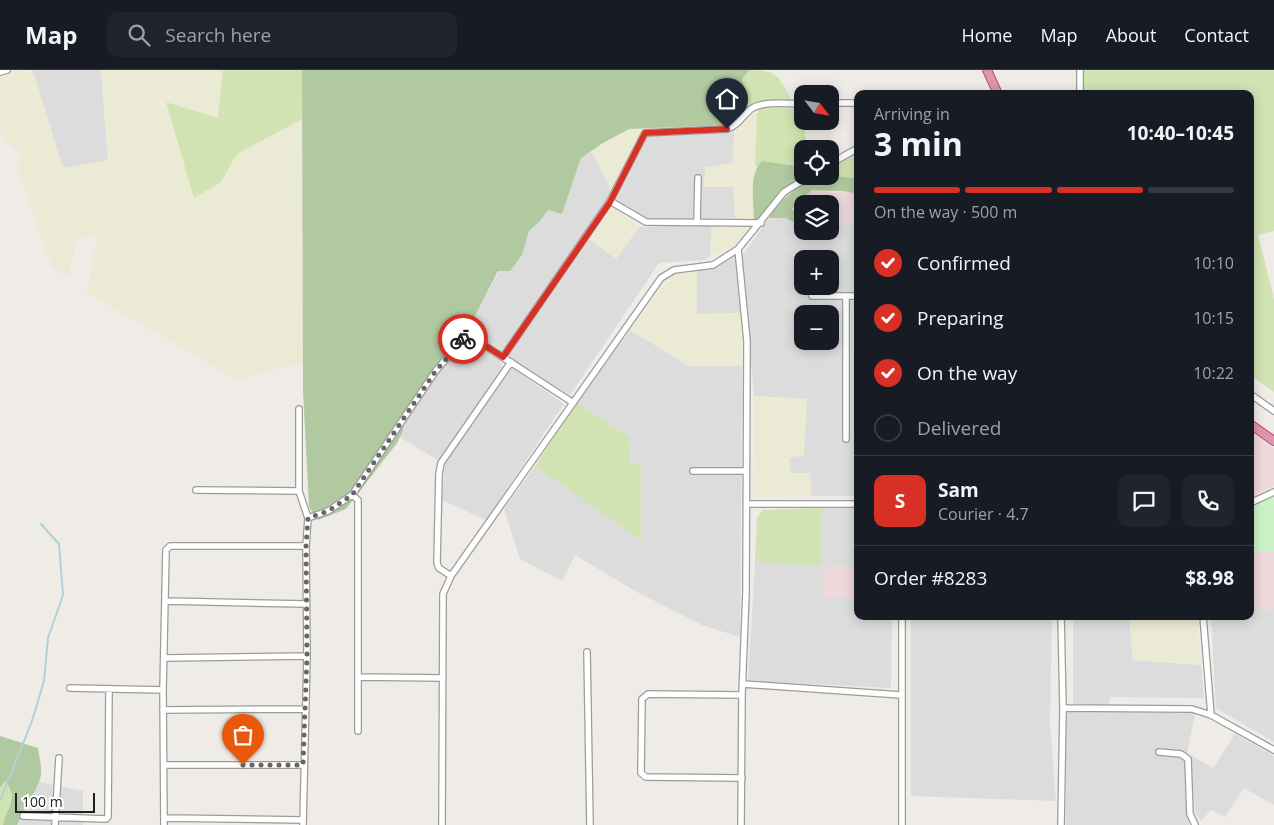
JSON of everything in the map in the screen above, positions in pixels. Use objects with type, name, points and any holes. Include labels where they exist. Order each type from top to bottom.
[{"type":"highway","points":[[987,70],[996,90]]},
{"type":"highway","points":[[1254,427],[1274,442]]},
{"type":"street","points":[[0,72],[7,70]]},
{"type":"street","points":[[1080,70],[1080,90]]},
{"type":"street","points":[[839,103],[854,103]]},
{"type":"street","points":[[503,357],[610,202],[644,135],[648,131],[727,129],[735,126],[750,110],[762,104],[794,104]]},
{"type":"street","points":[[839,159],[854,150]]},
{"type":"street","points":[[697,222],[698,178]]},
{"type":"street","points":[[442,825],[443,594],[451,576],[661,278],[674,270],[713,265],[738,249],[761,223],[784,192],[795,185]]},
{"type":"street","points":[[610,202],[642,222],[761,223]]},
{"type":"street","points":[[738,249],[747,341],[741,825]]},
{"type":"street","points":[[812,295],[854,296]]},
{"type":"street","points":[[846,296],[846,439]]},
{"type":"street","points":[[308,518],[328,511],[352,495],[435,372],[465,336],[470,336],[572,402]]},
{"type":"street","points":[[451,576],[439,568],[437,563],[439,474],[441,463],[511,362]]},
{"type":"street","points":[[1254,397],[1274,411]]},
{"type":"street","points":[[299,410],[299,491],[308,518],[306,546],[307,656],[303,823],[164,822],[163,690],[166,550],[170,546],[306,546]]},
{"type":"street","points":[[693,470],[746,471]]},
{"type":"street","points":[[196,490],[299,491]]},
{"type":"street","points":[[1254,501],[1274,492]]},
{"type":"street","points":[[352,495],[358,500],[358,731]]},
{"type":"street","points":[[746,504],[854,504]]},
{"type":"street","points":[[165,602],[306,604]]},
{"type":"street","points":[[902,620],[902,825]]},
{"type":"street","points":[[1061,620],[1063,708],[1061,825]]},
{"type":"street","points":[[1203,620],[1211,715]]},
{"type":"street","points":[[587,652],[590,825]]},
{"type":"street","points":[[164,658],[307,656]]},
{"type":"street","points":[[358,678],[443,678]]},
{"type":"street","points":[[743,684],[901,695]]},
{"type":"street","points":[[70,688],[109,691],[163,690]]},
{"type":"street","points":[[23,816],[106,819],[109,816],[107,739],[109,691]]},
{"type":"street","points":[[742,695],[648,694],[644,696],[642,700],[641,773],[646,777],[742,778]]},
{"type":"street","points":[[1063,708],[1192,709],[1211,715],[1274,750]]},
{"type":"street","points":[[163,710],[306,709]]},
{"type":"street","points":[[1159,752],[1181,754],[1188,759],[1190,814],[1195,825]]},
{"type":"street","points":[[55,825],[59,758]]},
{"type":"street","points":[[164,765],[303,765]]},
{"type":"shaded area","points":[[32,70],[101,70],[108,161],[63,168]]},
{"type":"shaded area","points":[[734,130],[733,163],[704,187],[734,187],[735,218],[641,219],[615,200],[647,135]]},
{"type":"shaded area","points":[[592,151],[612,193],[502,353],[468,330],[499,271],[522,255],[529,231],[540,221],[548,209],[562,214],[581,158]]},
{"type":"shaded area","points":[[812,190],[832,193],[848,191],[854,193],[854,222],[839,221],[839,195],[806,195]]},
{"type":"shaded area","points":[[769,218],[785,218],[794,222],[794,240],[839,240],[839,221],[854,222],[854,496],[811,496],[810,473],[790,474],[789,458],[806,399],[754,396],[742,256]]},
{"type":"shaded area","points":[[712,224],[710,256],[705,260],[659,263],[570,395],[508,357],[589,239],[616,259],[639,227]]},
{"type":"shaded area","points":[[735,256],[741,313],[697,314],[697,271],[718,267]]},
{"type":"shaded area","points":[[630,330],[689,366],[742,366],[740,637],[702,625],[637,592],[575,555],[562,581],[520,559],[504,509],[535,466],[559,482],[641,464],[631,464],[629,437],[577,402]]},
{"type":"shaded area","points":[[463,336],[500,360],[502,368],[439,461],[400,437],[403,431],[403,414]]},
{"type":"shaded area","points":[[512,368],[564,404],[486,520],[442,500],[445,464]]},
{"type":"shaded area","points":[[1254,434],[1274,448],[1274,486],[1254,495]]},
{"type":"shaded area","points":[[821,508],[854,508],[854,566],[825,566],[825,597],[854,597],[854,620],[892,620],[891,688],[748,681],[755,562],[821,566]]},
{"type":"shaded area","points":[[1274,551],[1274,609],[1256,610],[1254,605],[1254,553]]},
{"type":"shaded area","points":[[825,566],[854,566],[854,597],[824,597]]},
{"type":"shaded area","points":[[1254,605],[1256,610],[1274,609],[1274,742],[1216,708],[1211,620],[1254,620]]},
{"type":"shaded area","points":[[911,620],[1052,620],[1050,725],[1056,801],[911,796]]},
{"type":"shaded area","points":[[1073,620],[1129,620],[1133,660],[1201,665],[1204,698],[1110,697],[1109,706],[1073,704]]},
{"type":"shaded area","points":[[1066,711],[1195,713],[1186,760],[1189,825],[1066,825]]},
{"type":"shaded area","points":[[1235,734],[1274,756],[1274,805],[1244,788],[1225,817],[1211,810],[1201,821],[1195,813],[1191,755],[1213,768]]},
{"type":"shaded area","points":[[39,782],[83,791],[83,825],[17,825],[24,807]]},
{"type":"green space","points":[[22,70],[34,74],[63,168],[108,160],[101,70],[223,70],[218,118],[167,102],[221,182],[237,154],[302,119],[303,362],[237,380],[87,292],[98,235],[77,238],[68,276],[52,267],[17,167],[22,156],[4,140],[0,131],[0,76]]},
{"type":"green space","points":[[223,70],[302,70],[302,119],[237,154],[221,182],[194,198],[166,102],[218,118]]},
{"type":"green space","points":[[302,70],[749,70],[742,80],[747,99],[745,113],[729,125],[629,129],[581,158],[562,214],[548,210],[529,231],[522,255],[510,271],[498,271],[468,330],[432,372],[404,414],[403,431],[397,443],[346,509],[318,520],[309,507],[303,391]]},
{"type":"green space","points":[[749,70],[772,73],[780,80],[792,101],[758,101],[745,113],[742,80]]},
{"type":"green space","points":[[1078,70],[1274,70],[1274,231],[1258,235],[1274,299],[1274,392],[1254,378],[1254,90],[1078,90]]},
{"type":"green space","points":[[761,107],[794,109],[794,130],[805,130],[806,140],[794,140],[794,166],[755,167],[757,114]]},
{"type":"green space","points":[[749,114],[757,114],[754,220],[735,218],[733,187],[704,187],[705,167],[733,163],[734,130]]},
{"type":"green space","points":[[629,129],[643,129],[612,193],[592,151]]},
{"type":"green space","points":[[854,155],[854,178],[839,177],[839,164]]},
{"type":"green space","points":[[762,161],[794,166],[794,182],[780,191],[760,220],[754,220],[753,181]]},
{"type":"green space","points":[[839,177],[854,178],[854,193],[812,190],[806,195],[794,195],[794,206],[791,209],[794,210],[794,222],[785,218],[769,218],[781,202],[802,185],[839,185]]},
{"type":"green space","points":[[613,207],[639,227],[616,259],[589,239]]},
{"type":"green space","points":[[712,224],[751,226],[736,245],[710,256]]},
{"type":"green space","points":[[697,271],[697,314],[741,313],[742,366],[689,366],[630,330],[672,274]]},
{"type":"green space","points":[[754,396],[807,399],[804,455],[789,458],[790,473],[810,473],[811,496],[753,497]]},
{"type":"green space","points":[[577,402],[629,437],[631,464],[641,464],[641,540],[535,466]]},
{"type":"green space","points":[[1274,496],[1274,551],[1254,553],[1254,504]]},
{"type":"green space","points":[[821,508],[821,566],[755,562],[757,517],[763,510]]},
{"type":"green space","points":[[1129,620],[1197,620],[1201,665],[1133,660]]},
{"type":"green space","points":[[0,736],[38,748],[41,769],[40,780],[17,825],[3,825],[12,798],[5,781],[0,788]]},
{"type":"green space","points":[[5,781],[12,798],[3,825],[0,825],[0,788]]},
{"type":"waterway","points":[[0,801],[32,721],[44,681],[48,638],[63,595],[59,544],[41,524]]},
{"type":"way so far","points":[[243,765],[303,765],[306,709],[306,546],[308,518],[328,511],[352,495],[435,372],[463,339]]},
{"type":"route","points":[[463,339],[465,336],[470,336],[503,357],[610,202],[645,133],[648,131],[727,129]]}]
